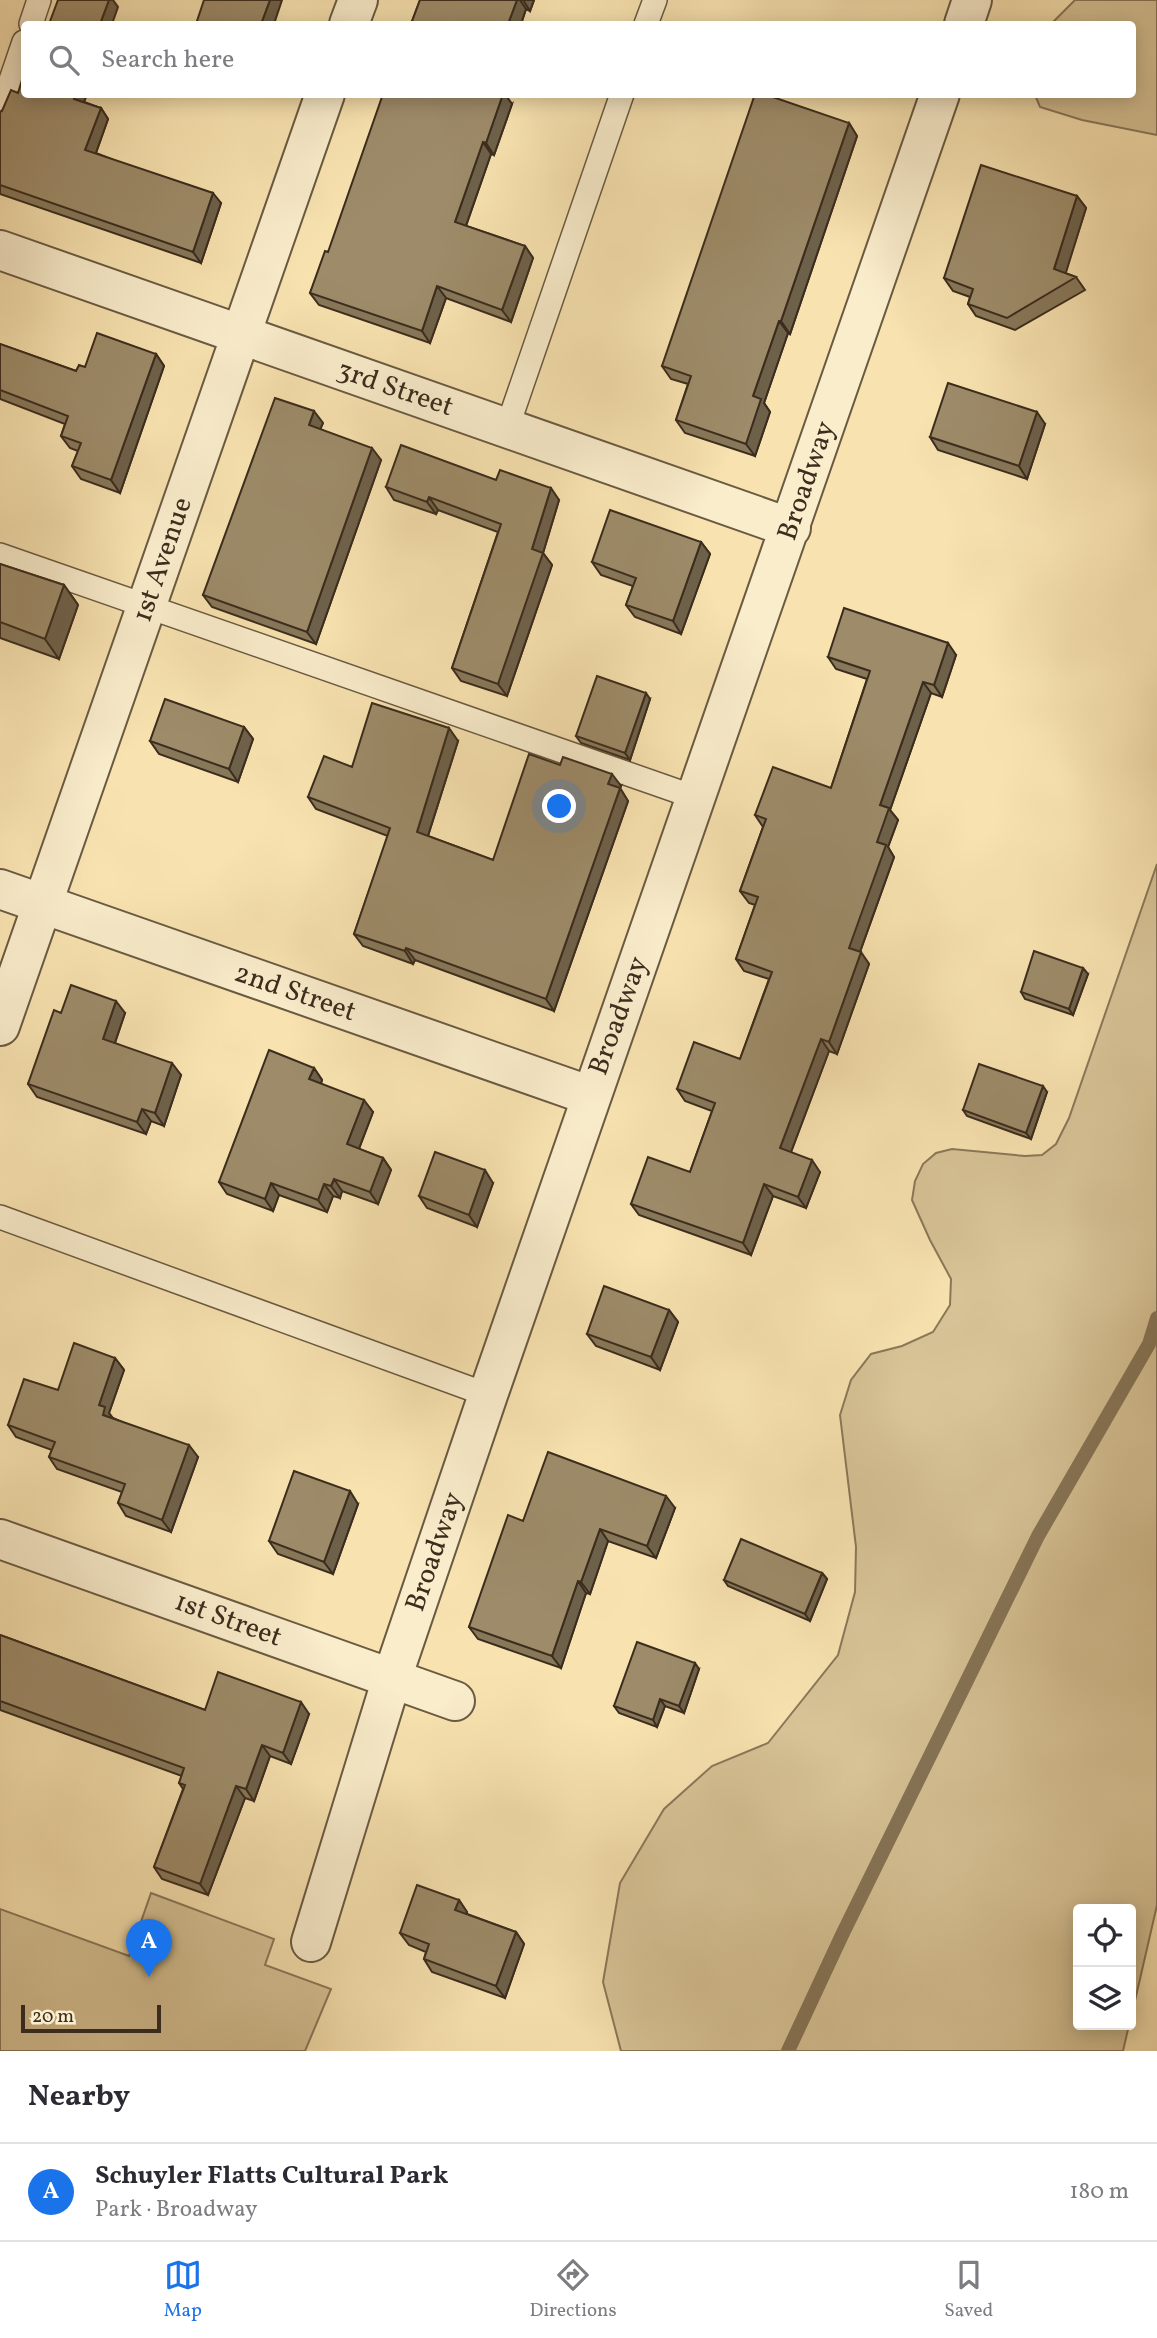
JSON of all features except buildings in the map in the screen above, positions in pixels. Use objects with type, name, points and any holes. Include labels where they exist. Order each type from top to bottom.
[{"type":"street","points":[[350,21],[358,0]]},
{"type":"street","points":[[965,21],[972,0]]},
{"type":"street","name":"1st Avenue","points":[[0,1026],[324,98]]},
{"type":"street","name":"Broadway","points":[[311,1942],[392,1678],[488,1395],[939,98]]},
{"type":"street","name":"3rd Street","points":[[0,250],[791,528]]},
{"type":"street","name":"2nd Street","points":[[0,889],[591,1096]]},
{"type":"street","name":"1st Street","points":[[0,1539],[455,1701]]},
{"type":"lane","points":[[32,21],[39,0]]},
{"type":"lane","points":[[647,21],[654,0]]},
{"type":"lane","points":[[0,112],[21,51]]},
{"type":"lane","points":[[506,428],[621,98]]},
{"type":"lane","points":[[0,555],[697,798]]},
{"type":"lane","points":[[0,1217],[488,1395]]},
{"type":"shaded area","points":[[1075,0],[1157,0],[1157,135],[1082,120],[1040,107],[1036,98],[1136,98],[1136,21],[1054,21]]},
{"type":"shaded area","points":[[1157,864],[1157,1905],[1136,1996],[1136,1904],[1073,1904],[1073,2030],[1128,2030],[1123,2051],[621,2051],[603,1982],[620,1883],[664,1809],[712,1766],[768,1743],[838,1655],[855,1592],[856,1547],[840,1415],[851,1380],[871,1354],[902,1346],[933,1332],[950,1305],[951,1279],[912,1200],[915,1181],[923,1164],[936,1153],[952,1149],[1025,1156],[1042,1155],[1056,1144],[1069,1118]]},
{"type":"shaded area","points":[[151,1893],[274,1939],[265,1965],[331,1989],[305,2051],[0,2051],[0,1909],[129,1956]]},
{"type":"waterway","points":[[788,2051],[1038,1536],[1149,1344],[1157,1318]]},
{"type":"place","name":"Schuyler Flatts Cultural Park","points":[[149,1977]]}]
